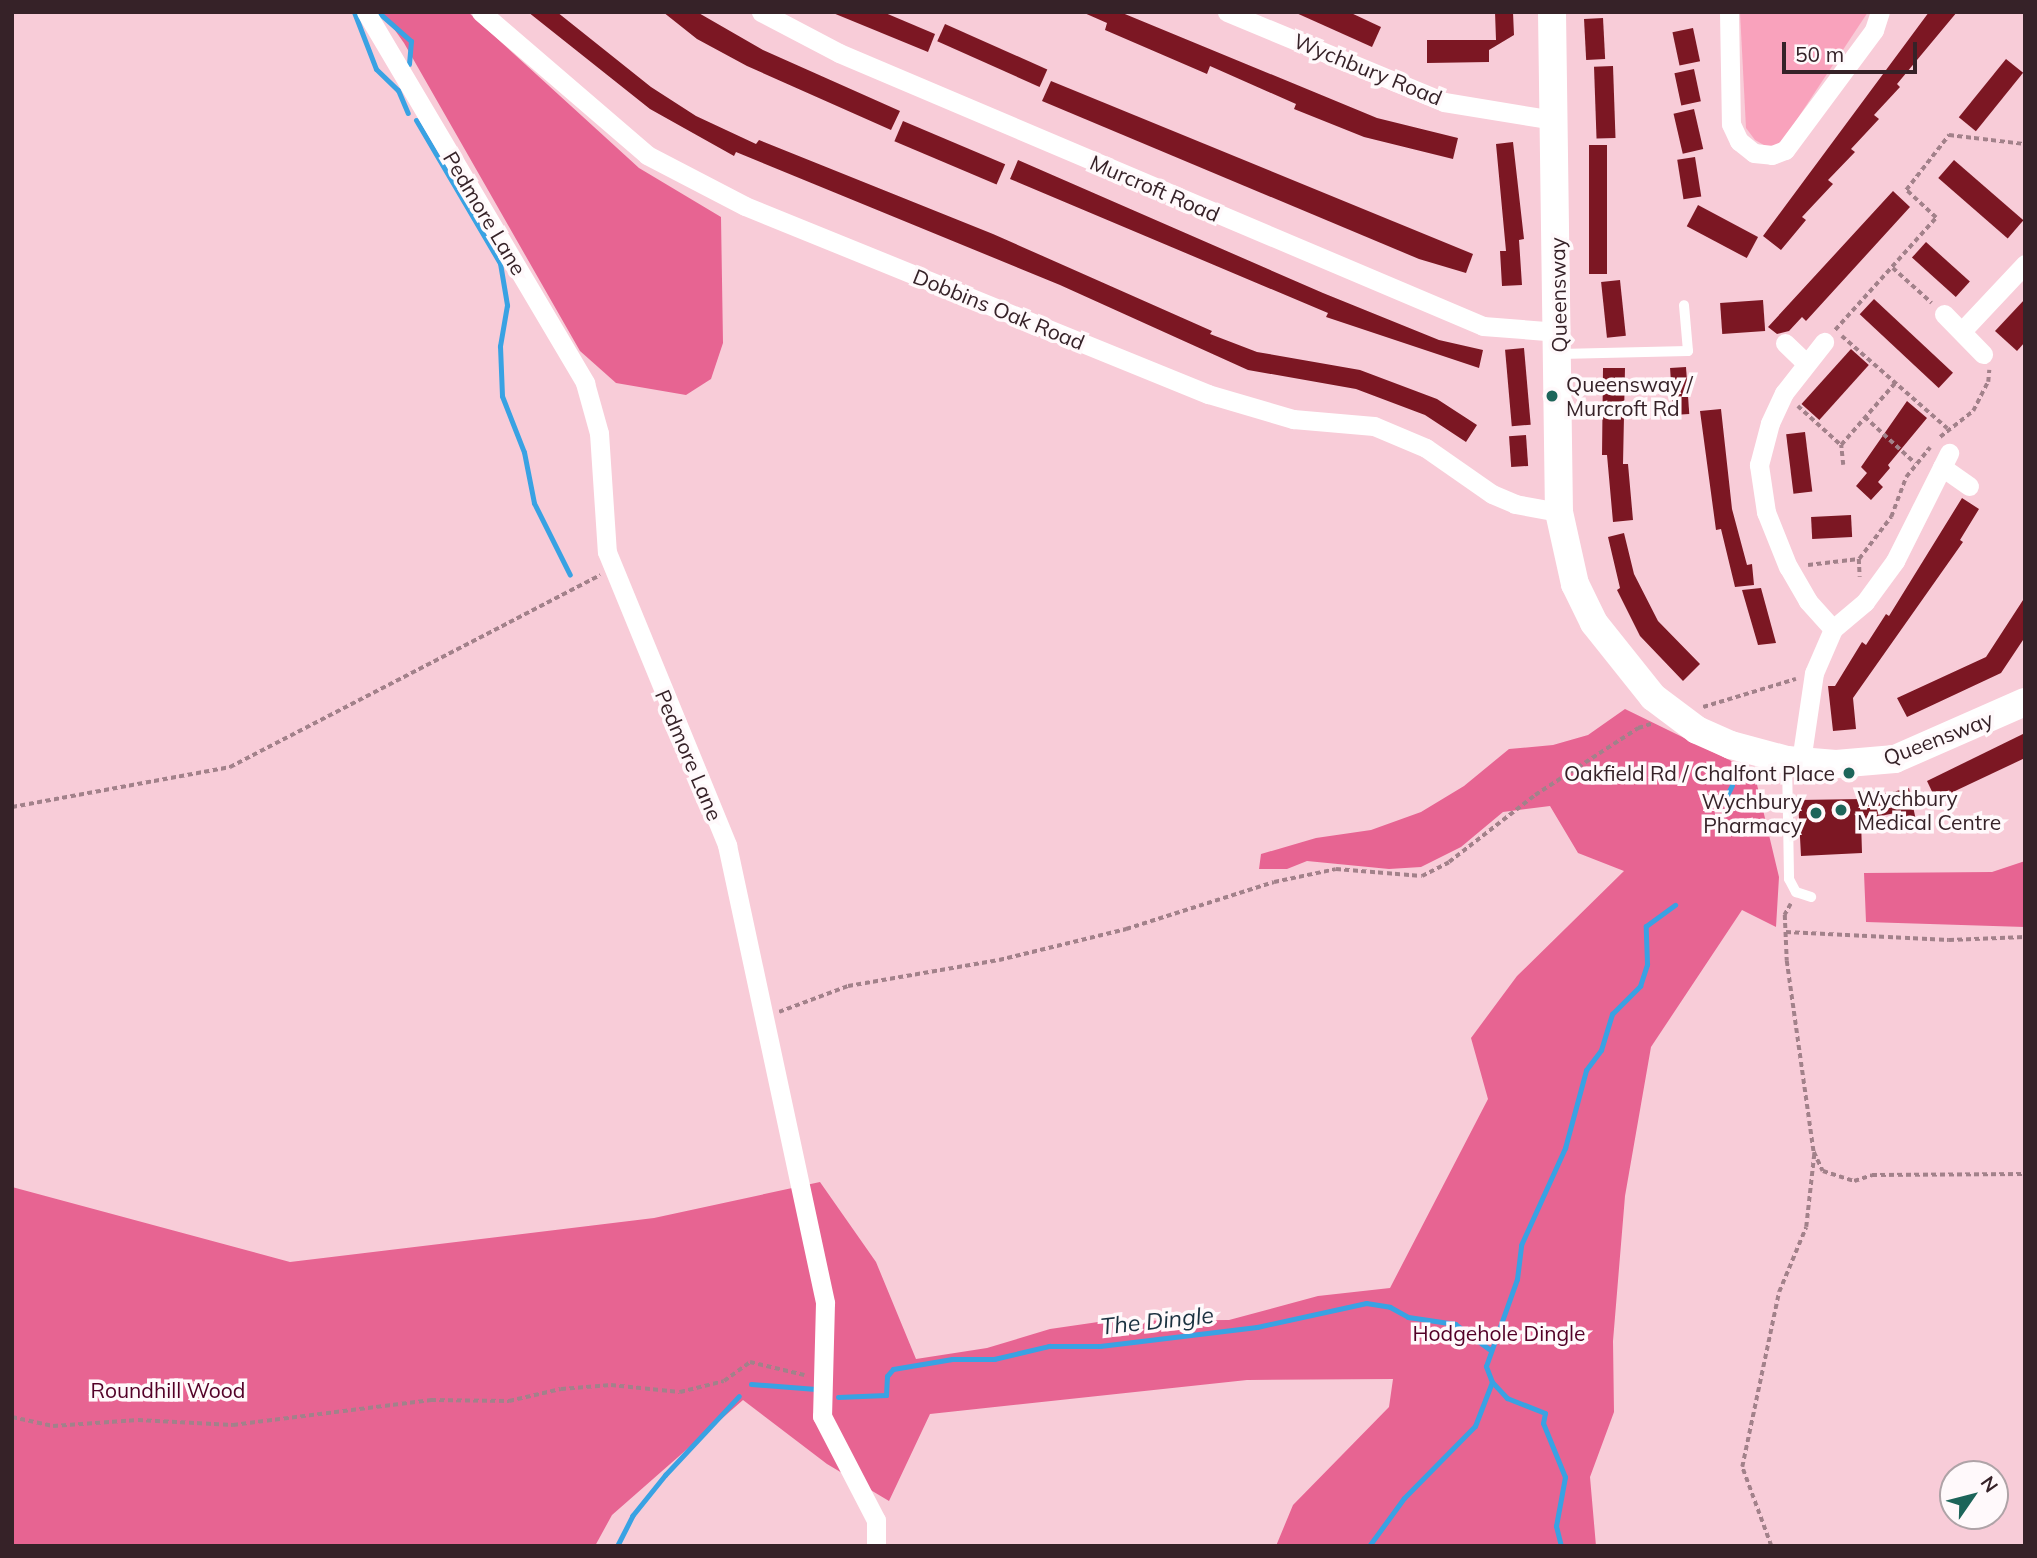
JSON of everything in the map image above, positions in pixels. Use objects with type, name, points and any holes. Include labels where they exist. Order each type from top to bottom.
[{"type":"street","name":"Pedmore Lane","points":[[366,12],[585,383],[599,433],[607,552],[612,569],[727,845],[825,1303],[822,1416],[876,1520],[876,1546]]},
{"type":"street","name":"Dobbins Oak Road","points":[[481,12],[647,155],[745,206],[1208,394],[1293,419],[1374,426],[1426,448],[1492,494],[1515,504],[1559,512]]},
{"type":"street","name":"Murcroft Road","points":[[761,12],[851,58],[1483,326],[1559,343]]},
{"type":"street","name":"Wychbury Road","points":[[1227,12],[1444,102],[1554,120]]},
{"type":"street","name":"Queensway","points":[[1552,12],[1559,343],[1559,512],[1575,584],[1594,624],[1626,668],[1677,716],[1731,745],[1794,761],[1864,763],[1895,759],[2025,702]]},
{"type":"street","points":[[1729,12],[1731,124],[1739,141],[1754,153],[1772,155],[1785,150],[1874,30],[1880,12]]},
{"type":"street","points":[[1962,331],[2025,264]]},
{"type":"street","points":[[1944,314],[1983,354]]},
{"type":"street","points":[[1830,336],[1805,362],[1784,393],[1770,423],[1759,465],[1766,512],[1788,567],[1808,601],[1833,629]]},
{"type":"street","points":[[1785,343],[1805,362]]},
{"type":"street","points":[[1794,761],[1814,673],[1833,629],[1863,605],[1895,561],[1945,460],[1969,486]]},
{"type":"lane","points":[[1559,343],[1688,351],[1684,305]]},
{"type":"lane","points":[[1794,761],[1789,878],[1796,892],[1811,897]]},
{"type":"path","points":[[1947,429],[1895,383],[1830,336],[1936,218],[1906,190],[1949,135],[2025,144]]},
{"type":"path","points":[[1893,268],[1944,314]]},
{"type":"path","points":[[1841,445],[1895,383]]},
{"type":"path","points":[[1784,393],[1841,445],[1843,465]]},
{"type":"path","points":[[1865,417],[1915,463]]},
{"type":"path","points":[[1788,567],[1859,559],[1863,605]]},
{"type":"path","points":[[12,807],[230,767],[541,609],[541,602],[612,569]]},
{"type":"path","points":[[764,1016],[804,1006],[848,986],[1011,957],[1126,929],[1273,882],[1336,869],[1422,876],[1449,862],[1535,795],[1638,728],[1814,673]]},
{"type":"path","points":[[1771,1546],[1742,1467],[1779,1292],[1806,1227],[1814,1152],[1786,932],[1785,915],[1796,892]]},
{"type":"path","points":[[1786,932],[1949,940],[2025,937]]},
{"type":"path","points":[[1814,1152],[1823,1171],[1854,1181],[1872,1175],[2025,1174]]},
{"type":"path","points":[[12,1416],[53,1426],[138,1420],[233,1425],[431,1400],[509,1401],[561,1389],[611,1385],[680,1392],[724,1381],[750,1362],[823,1376]]},
{"type":"shaded area","points":[[1740,12],[1868,12],[1782,142],[1769,148],[1755,140],[1746,128]]},
{"type":"green space","points":[[382,12],[468,12],[639,168],[721,217],[723,343],[711,379],[686,395],[616,383],[580,351],[404,43]]},
{"type":"green space","points":[[1625,709],[1754,772],[1779,877],[1776,927],[1742,910],[1651,1047],[1625,1196],[1613,1341],[1614,1412],[1590,1477],[1596,1546],[1276,1546],[1293,1505],[1389,1407],[1393,1379],[1247,1380],[930,1414],[889,1501],[827,1464],[743,1400],[612,1515],[595,1546],[12,1546],[12,1187],[290,1262],[654,1218],[820,1182],[876,1262],[916,1359],[987,1348],[1050,1329],[1105,1321],[1229,1320],[1318,1296],[1390,1288],[1488,1099],[1471,1038],[1517,976],[1624,871],[1578,853],[1550,806],[1503,812],[1461,847],[1421,867],[1389,869],[1307,861],[1287,869],[1259,869],[1261,854],[1316,838],[1371,830],[1421,812],[1464,786],[1509,749],[1553,745],[1588,735]]},
{"type":"green space","points":[[2025,861],[2025,927],[1866,922],[1864,873],[1992,872]]},
{"type":"building","points":[[528,12],[557,12],[651,87],[696,116],[756,144],[759,140],[993,234],[1212,331],[1210,334],[1257,352],[1360,370],[1437,399],[1477,425],[1466,442],[1425,415],[1356,389],[1248,370],[1060,285],[736,152],[734,156],[650,109]]},
{"type":"building","points":[[663,12],[697,12],[763,50],[900,111],[891,130],[747,66],[697,39]]},
{"type":"building","points":[[883,12],[935,34],[928,52],[833,13]]},
{"type":"building","points":[[1082,12],[1120,12],[1377,118],[1458,138],[1453,159],[1364,137],[1294,109],[1296,104],[1210,66],[1207,74],[1105,30],[1107,23]]},
{"type":"building","points":[[1294,12],[1349,12],[1381,27],[1372,47]]},
{"type":"building","points":[[1495,12],[1513,12],[1514,35],[1489,50],[1489,62],[1427,63],[1427,40],[1496,40]]},
{"type":"building","points":[[1929,12],[1957,12],[1897,84],[1900,87],[1874,115],[1879,119],[1851,149],[1855,152],[1828,180],[1833,184],[1802,217],[1806,220],[1781,250],[1763,236]]},
{"type":"building","points":[[1603,18],[1605,59],[1586,60],[1584,19]]},
{"type":"building","points":[[945,24],[1047,70],[1040,87],[937,41]]},
{"type":"building","points":[[1693,28],[1700,61],[1680,66],[1672,32]]},
{"type":"building","points":[[2006,59],[2023,73],[1976,131],[1959,117]]},
{"type":"building","points":[[1613,66],[1616,138],[1597,139],[1594,67]]},
{"type":"building","points":[[1694,69],[1701,101],[1681,105],[1674,73]]},
{"type":"building","points":[[1051,81],[1473,254],[1466,273],[1419,259],[1042,101]]},
{"type":"building","points":[[1694,109],[1703,149],[1683,154],[1674,114]]},
{"type":"building","points":[[903,121],[1005,164],[997,185],[894,141]]},
{"type":"building","points":[[1513,142],[1524,239],[1519,240],[1522,285],[1502,286],[1500,251],[1506,251],[1496,144]]},
{"type":"building","points":[[1589,145],[1607,145],[1607,274],[1589,274]]},
{"type":"building","points":[[1695,157],[1701,197],[1683,199],[1677,160]]},
{"type":"building","points":[[1018,160],[1323,293],[1439,340],[1483,350],[1479,368],[1326,317],[1328,313],[1010,179]]},
{"type":"building","points":[[1954,160],[2023,220],[2008,238],[1938,178]]},
{"type":"building","points":[[1893,191],[1910,207],[1806,321],[1802,317],[1789,331],[1777,334],[1768,327]]},
{"type":"building","points":[[1698,205],[1758,237],[1747,258],[1687,226]]},
{"type":"building","points":[[1926,242],[1970,281],[1956,297],[1912,258]]},
{"type":"building","points":[[1620,280],[1626,336],[1607,338],[1601,282]]},
{"type":"building","points":[[1874,299],[1953,373],[1939,388],[1860,314]]},
{"type":"building","points":[[2025,299],[2025,342],[2017,351],[1995,331]]},
{"type":"building","points":[[1763,300],[1765,331],[1722,334],[1720,303]]},
{"type":"building","points":[[1524,348],[1531,425],[1512,426],[1505,350]]},
{"type":"building","points":[[1851,349],[1869,365],[1819,420],[1801,404]]},
{"type":"building","points":[[1686,367],[1689,414],[1673,415],[1670,368]]},
{"type":"building","points":[[1603,368],[1625,368],[1623,464],[1628,464],[1633,520],[1613,522],[1607,455],[1602,455]]},
{"type":"building","points":[[1907,401],[1927,418],[1888,465],[1890,468],[1878,482],[1883,487],[1871,500],[1856,486],[1867,473],[1861,467]]},
{"type":"building","points":[[1721,409],[1732,509],[1747,565],[1752,564],[1754,585],[1735,587],[1721,529],[1716,530],[1700,411]]},
{"type":"building","points":[[1805,432],[1812,492],[1793,494],[1786,434]]},
{"type":"building","points":[[1526,435],[1528,466],[1511,467],[1509,436]]},
{"type":"building","points":[[1962,498],[1979,509],[1960,540],[1963,542],[1853,698],[1856,729],[1833,731],[1828,686],[1835,686],[1862,642],[1866,645],[1886,614],[1889,616]]},
{"type":"building","points":[[1851,515],[1852,537],[1812,539],[1811,517]]},
{"type":"building","points":[[1624,533],[1634,574],[1658,621],[1700,664],[1683,681],[1640,636],[1617,590],[1620,588],[1608,537]]},
{"type":"building","points":[[1761,588],[1776,643],[1758,645],[1742,590]]},
{"type":"building","points":[[2025,597],[2025,637],[2001,673],[1907,717],[1897,698],[1986,657]]},
{"type":"building","points":[[2025,733],[2025,758],[1936,800],[1927,781]]},
{"type":"building","points":[[1909,788],[1917,825],[1899,829],[1895,813],[1861,820],[1862,853],[1801,856],[1798,800],[1863,799]]},
{"type":"waterway","points":[[354,12],[376,69],[398,90],[408,113]]},
{"type":"waterway","points":[[378,12],[411,41],[409,64]]},
{"type":"waterway","points":[[416,120],[500,263],[507,305],[500,346],[502,396],[524,452],[534,503],[570,575]]},
{"type":"waterway","name":"The Dingle","points":[[1727,795],[1732,785]]},
{"type":"waterway","name":"The Dingle","points":[[1561,1546],[1556,1526],[1565,1477],[1543,1423],[1545,1413],[1507,1398],[1492,1382],[1486,1366],[1517,1279],[1521,1245],[1565,1148],[1586,1070],[1601,1050],[1612,1014],[1640,986],[1647,964],[1646,926],[1675,905]]},
{"type":"waterway","name":"The Dingle","points":[[838,1397],[886,1395],[887,1376],[893,1369],[952,1359],[994,1359],[1049,1346],[1100,1346],[1257,1327],[1366,1303],[1390,1307],[1408,1317],[1455,1324],[1489,1349]]},
{"type":"waterway","points":[[1369,1546],[1404,1498],[1475,1426],[1492,1382]]},
{"type":"waterway","name":"The Dingle","points":[[751,1384],[816,1389]]},
{"type":"waterway","name":"The Dingle","points":[[617,1546],[632,1516],[665,1475],[739,1396]]},
{"type":"place","name":"Queensway / Murcroft Rd","points":[[1552,396]]},
{"type":"place","name":"Oakfield Rd / Chalfont Place","points":[[1849,773]]},
{"type":"place","name":"Wychbury Medical Centre","points":[[1841,810]]},
{"type":"place","name":"Wychbury Pharmacy","points":[[1816,813]]},
{"type":"park label","name":"Hodgehole Dingle","points":[[1499,1333]]},
{"type":"park label","name":"Roundhill Wood","points":[[168,1390]]}]
